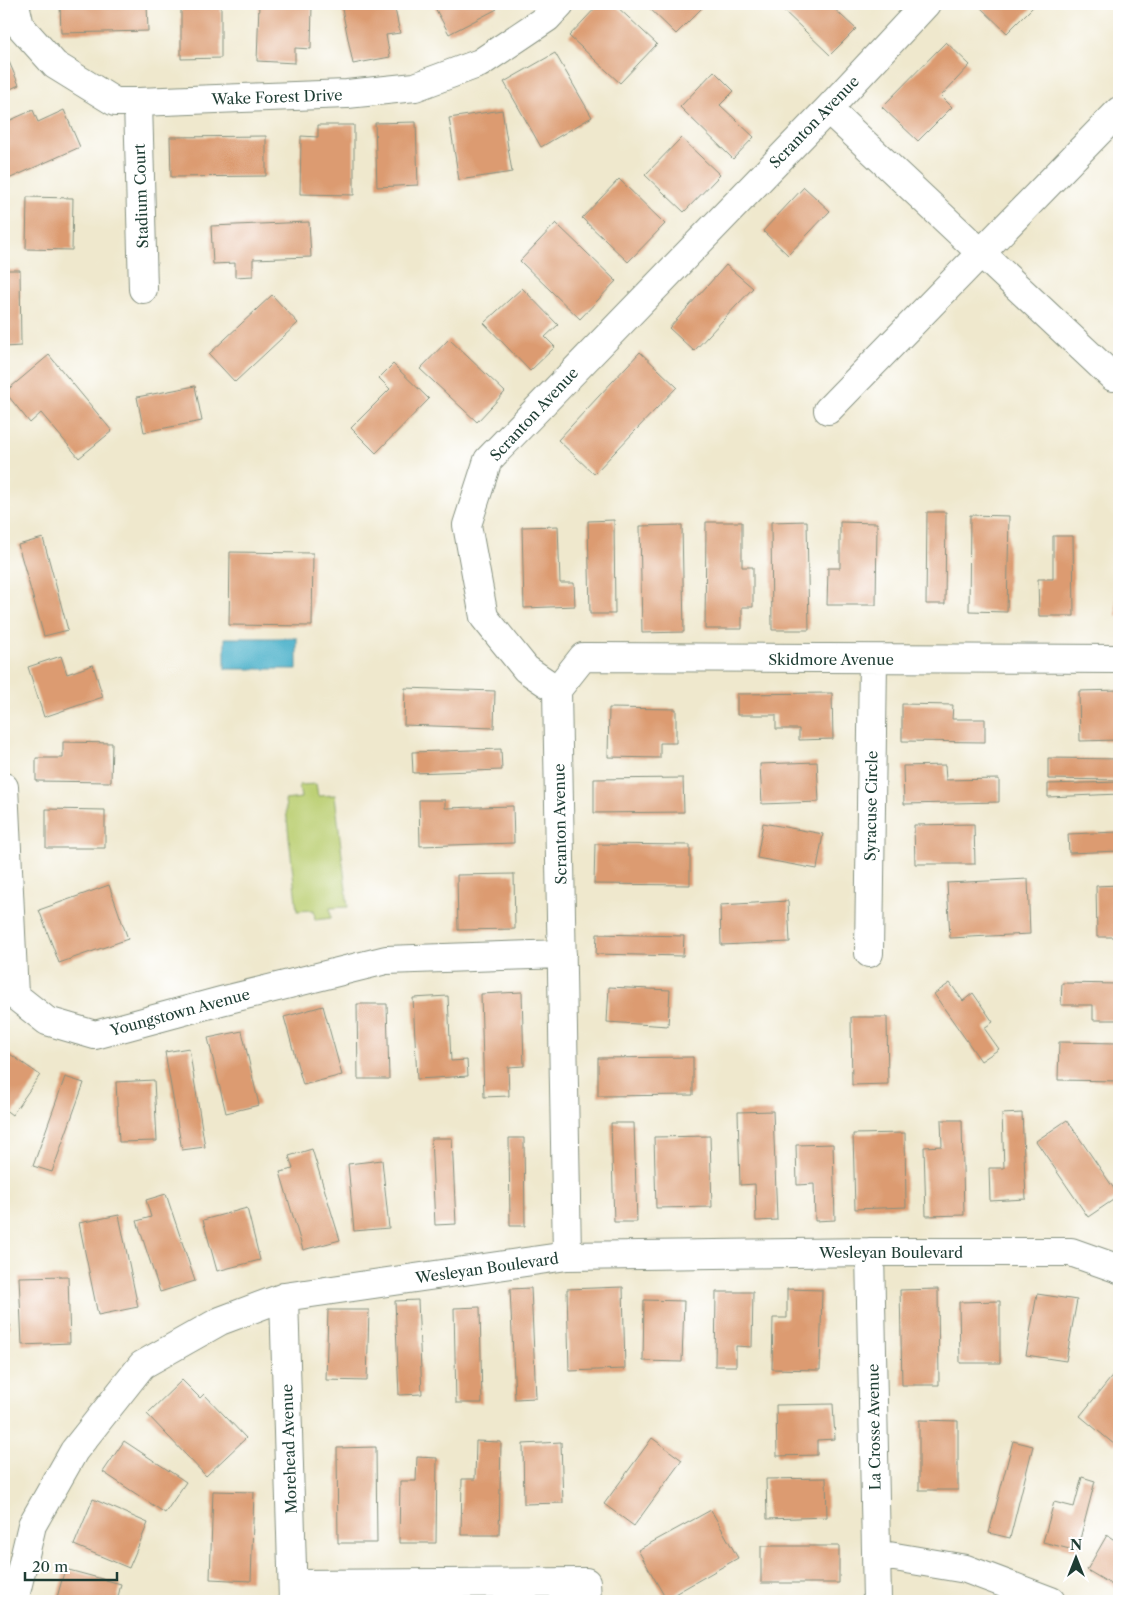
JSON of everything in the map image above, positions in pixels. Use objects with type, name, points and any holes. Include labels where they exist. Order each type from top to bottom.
[{"type":"street","name":"Wake Forest Drive","points":[[15,4],[20,26],[55,65],[114,102],[347,94],[415,87],[480,63],[546,18],[560,4]]},
{"type":"street","name":"Scranton Avenue","points":[[567,1256],[557,690],[526,669],[484,617],[467,524],[488,460],[828,109],[916,7]]},
{"type":"street","name":"Stadium Court","points":[[138,102],[143,289]]},
{"type":"street","points":[[828,109],[1113,377]]},
{"type":"street","points":[[828,410],[1119,111]]},
{"type":"street","name":"Skidmore Avenue","points":[[557,690],[583,657],[1119,659]]},
{"type":"street","name":"Syracuse Circle","points":[[869,953],[873,659]]},
{"type":"street","name":"Youngstown Avenue","points":[[4,787],[14,995],[47,1020],[95,1035],[386,960],[562,954]]},
{"type":"street","name":"Wesleyan Boulevard","points":[[14,1601],[32,1525],[74,1451],[142,1365],[220,1321],[284,1297],[567,1256],[870,1252],[1071,1252],[1119,1269]]},
{"type":"street","name":"La Crosse Avenue","points":[[870,1252],[877,1601]]},
{"type":"street","name":"Morehead Avenue","points":[[284,1297],[293,1593]]},
{"type":"street","points":[[877,1554],[966,1569],[1051,1601]]},
{"type":"street","points":[[293,1593],[586,1582],[586,1601]]},
{"type":"green space","points":[[316,784],[318,796],[335,795],[348,907],[330,908],[331,918],[315,920],[314,910],[297,911],[285,800],[301,798],[299,785]]},
{"type":"water","points":[[225,638],[297,638],[297,669],[225,669]]},
{"type":"building","points":[[60,4],[147,4],[148,31],[61,33]]},
{"type":"building","points":[[181,4],[221,4],[221,58],[181,59]]},
{"type":"building","points":[[259,4],[312,4],[311,49],[295,48],[295,63],[257,61]]},
{"type":"building","points":[[341,4],[394,4],[400,33],[386,35],[390,57],[353,64]]},
{"type":"building","points":[[433,4],[494,4],[497,9],[449,34]]},
{"type":"building","points":[[599,4],[614,4],[657,44],[620,83],[569,36]]},
{"type":"building","points":[[645,4],[706,4],[676,34]]},
{"type":"building","points":[[783,4],[829,4],[856,29],[830,55],[780,7]]},
{"type":"building","points":[[983,4],[1036,4],[1007,33],[980,7]]},
{"type":"building","points":[[946,42],[970,65],[941,96],[952,107],[918,141],[882,107]]},
{"type":"building","points":[[4,50],[19,85],[4,92]]},
{"type":"building","points":[[555,53],[592,117],[541,147],[504,82]]},
{"type":"building","points":[[714,71],[734,91],[720,105],[754,137],[733,159],[680,107]]},
{"type":"building","points":[[33,110],[38,122],[64,110],[80,147],[4,181],[4,123]]},
{"type":"building","points":[[502,110],[512,172],[459,180],[449,118]]},
{"type":"building","points":[[416,122],[418,185],[377,187],[375,123]]},
{"type":"building","points":[[318,125],[354,125],[354,195],[300,194],[301,136],[318,137]]},
{"type":"building","points":[[266,136],[266,176],[171,177],[170,137]]},
{"type":"building","points":[[681,138],[720,175],[684,212],[645,175]]},
{"type":"building","points":[[619,179],[665,224],[628,262],[582,218]]},
{"type":"building","points":[[804,187],[830,211],[788,255],[763,231]]},
{"type":"building","points":[[27,197],[73,198],[72,250],[26,249]]},
{"type":"building","points":[[309,222],[311,257],[253,259],[253,276],[235,277],[235,263],[213,264],[211,226]]},
{"type":"building","points":[[556,223],[616,281],[580,319],[520,261]]},
{"type":"building","points":[[726,265],[753,288],[694,351],[669,328]]},
{"type":"building","points":[[4,270],[20,270],[21,346],[4,347]]},
{"type":"building","points":[[522,288],[558,325],[545,337],[555,347],[530,371],[484,323]]},
{"type":"building","points":[[272,295],[298,323],[235,382],[209,354]]},
{"type":"building","points":[[449,339],[505,392],[477,422],[420,369]]},
{"type":"building","points":[[640,352],[677,387],[594,474],[558,440]]},
{"type":"building","points":[[49,355],[112,431],[79,458],[41,413],[30,423],[5,392]]},
{"type":"building","points":[[393,364],[429,399],[376,453],[351,428],[390,389],[379,378]]},
{"type":"building","points":[[195,386],[202,421],[144,432],[137,397]]},
{"type":"building","points":[[927,512],[946,512],[945,604],[926,604]]},
{"type":"building","points":[[970,515],[1009,516],[1007,612],[969,611]]},
{"type":"building","points":[[614,520],[615,614],[590,614],[588,521]]},
{"type":"building","points":[[1115,520],[1119,520],[1119,616],[1116,616]]},
{"type":"building","points":[[807,521],[809,630],[772,630],[771,522]]},
{"type":"building","points":[[706,522],[742,522],[742,567],[753,567],[753,607],[742,607],[742,629],[705,629]]},
{"type":"building","points":[[840,522],[877,523],[876,605],[827,605],[828,568],[840,568]]},
{"type":"building","points":[[682,525],[684,632],[642,633],[640,526]]},
{"type":"building","points":[[558,526],[560,583],[574,583],[575,606],[524,608],[522,527]]},
{"type":"building","points":[[1053,536],[1073,536],[1074,616],[1039,616],[1038,579],[1053,579]]},
{"type":"building","points":[[43,538],[68,630],[44,636],[18,545]]},
{"type":"building","points":[[230,552],[313,553],[312,626],[229,625]]},
{"type":"building","points":[[61,656],[67,674],[93,665],[103,697],[44,717],[28,667]]},
{"type":"building","points":[[405,688],[495,691],[494,728],[404,725]]},
{"type":"building","points":[[1119,690],[1119,740],[1080,741],[1079,691]]},
{"type":"building","points":[[832,693],[833,739],[799,740],[799,729],[776,729],[776,715],[737,715],[737,694]]},
{"type":"building","points":[[902,704],[953,705],[952,719],[985,719],[985,742],[902,741]]},
{"type":"building","points":[[609,708],[676,709],[676,743],[660,743],[660,758],[608,757]]},
{"type":"building","points":[[63,742],[112,743],[111,782],[36,781],[36,758],[63,758]]},
{"type":"building","points":[[501,749],[502,770],[413,773],[412,752]]},
{"type":"building","points":[[1048,758],[1119,759],[1119,780],[1048,779]]},
{"type":"building","points":[[817,762],[819,802],[762,804],[760,764]]},
{"type":"building","points":[[945,765],[946,780],[999,779],[999,802],[904,804],[903,766]]},
{"type":"building","points":[[683,778],[684,812],[594,813],[594,779]]},
{"type":"building","points":[[1119,782],[1119,794],[1048,797],[1048,784]]},
{"type":"building","points":[[419,800],[445,800],[445,808],[513,806],[514,843],[420,846]]},
{"type":"building","points":[[46,809],[105,810],[105,848],[46,848]]},
{"type":"building","points":[[763,823],[823,834],[817,869],[757,858]]},
{"type":"building","points":[[974,824],[975,864],[915,864],[914,825]]},
{"type":"building","points":[[1119,832],[1119,851],[1069,853],[1068,834]]},
{"type":"building","points":[[595,844],[690,845],[690,885],[594,884]]},
{"type":"building","points":[[514,874],[515,929],[458,930],[457,875]]},
{"type":"building","points":[[1028,879],[1030,934],[950,938],[947,883]]},
{"type":"building","points":[[109,885],[128,939],[59,963],[39,910]]},
{"type":"building","points":[[1119,885],[1119,937],[1097,937],[1096,886]]},
{"type":"building","points":[[788,901],[790,942],[721,945],[720,905]]},
{"type":"building","points":[[597,934],[684,936],[683,956],[596,954]]},
{"type":"building","points":[[950,983],[963,1001],[973,993],[993,1022],[984,1028],[999,1049],[981,1061],[934,994]]},
{"type":"building","points":[[1062,983],[1119,984],[1119,1020],[1093,1020],[1093,1005],[1061,1005]]},
{"type":"building","points":[[609,987],[670,990],[668,1026],[607,1022]]},
{"type":"building","points":[[522,992],[524,1066],[508,1067],[509,1096],[484,1097],[481,994]]},
{"type":"building","points":[[448,996],[451,1061],[467,1060],[468,1076],[417,1079],[413,998]]},
{"type":"building","points":[[357,1004],[387,1004],[389,1079],[358,1079]]},
{"type":"building","points":[[323,1006],[342,1075],[303,1085],[284,1017]]},
{"type":"building","points":[[851,1017],[887,1017],[888,1084],[852,1085]]},
{"type":"building","points":[[242,1031],[259,1105],[226,1113],[208,1038]]},
{"type":"building","points":[[1059,1042],[1119,1043],[1119,1081],[1058,1080]]},
{"type":"building","points":[[189,1048],[205,1147],[182,1150],[165,1052]]},
{"type":"building","points":[[7,1052],[40,1075],[12,1115],[4,1109],[4,1056]]},
{"type":"building","points":[[693,1057],[693,1095],[598,1096],[598,1058]]},
{"type":"building","points":[[65,1077],[84,1083],[52,1172],[33,1166]]},
{"type":"building","points":[[154,1080],[157,1141],[119,1142],[116,1082]]},
{"type":"building","points":[[773,1111],[777,1220],[756,1221],[755,1184],[740,1185],[738,1112]]},
{"type":"building","points":[[1022,1113],[1026,1199],[990,1201],[989,1168],[1004,1168],[1002,1114]]},
{"type":"building","points":[[941,1120],[962,1120],[964,1215],[926,1216],[924,1147],[942,1146]]},
{"type":"building","points":[[1067,1120],[1119,1196],[1088,1217],[1036,1141]]},
{"type":"building","points":[[611,1123],[634,1123],[637,1222],[614,1222]]},
{"type":"building","points":[[905,1133],[906,1207],[855,1209],[853,1134]]},
{"type":"building","points":[[710,1136],[712,1207],[656,1208],[654,1137]]},
{"type":"building","points":[[431,1138],[452,1138],[456,1224],[435,1225]]},
{"type":"building","points":[[509,1138],[524,1138],[525,1226],[510,1226]]},
{"type":"building","points":[[833,1144],[835,1220],[815,1221],[814,1184],[797,1185],[796,1145]]},
{"type":"building","points":[[312,1149],[340,1240],[303,1250],[280,1172],[293,1169],[289,1156]]},
{"type":"building","points":[[382,1160],[389,1228],[354,1231],[348,1164]]},
{"type":"building","points":[[166,1194],[195,1281],[160,1292],[137,1221],[151,1217],[146,1200]]},
{"type":"building","points":[[247,1208],[260,1260],[217,1271],[203,1220]]},
{"type":"building","points":[[119,1215],[138,1307],[98,1315],[79,1223]]},
{"type":"building","points":[[68,1276],[70,1343],[22,1345],[19,1277]]},
{"type":"building","points":[[623,1287],[625,1369],[569,1371],[567,1289]]},
{"type":"building","points":[[531,1288],[536,1398],[515,1399],[510,1289]]},
{"type":"building","points":[[787,1289],[822,1290],[820,1370],[772,1369],[773,1318],[787,1318]]},
{"type":"building","points":[[938,1289],[939,1385],[902,1385],[900,1290]]},
{"type":"building","points":[[716,1292],[753,1292],[752,1347],[736,1346],[736,1366],[715,1366]]},
{"type":"building","points":[[1037,1294],[1077,1300],[1066,1361],[1026,1355]]},
{"type":"building","points":[[418,1300],[422,1394],[399,1395],[395,1301]]},
{"type":"building","points":[[644,1300],[684,1301],[682,1362],[643,1361]]},
{"type":"building","points":[[1000,1301],[1000,1363],[960,1363],[959,1302]]},
{"type":"building","points":[[480,1307],[482,1403],[456,1403],[454,1308]]},
{"type":"building","points":[[328,1310],[369,1310],[367,1381],[326,1380]]},
{"type":"building","points":[[4,1318],[11,1326],[4,1333]]},
{"type":"building","points":[[1119,1368],[1119,1440],[1115,1445],[1080,1416]]},
{"type":"building","points":[[182,1380],[200,1398],[204,1394],[246,1438],[206,1476],[147,1414]]},
{"type":"building","points":[[833,1404],[835,1439],[817,1440],[817,1455],[777,1456],[776,1405]]},
{"type":"building","points":[[919,1420],[958,1421],[958,1490],[919,1490]]},
{"type":"building","points":[[652,1438],[682,1460],[634,1526],[604,1504]]},
{"type":"building","points":[[124,1441],[186,1482],[165,1513],[103,1472]]},
{"type":"building","points":[[476,1441],[501,1442],[499,1535],[461,1535],[462,1479],[475,1479]]},
{"type":"building","points":[[1013,1441],[1033,1446],[1010,1538],[989,1533]]},
{"type":"building","points":[[561,1442],[563,1503],[524,1504],[523,1444]]},
{"type":"building","points":[[376,1447],[377,1543],[338,1543],[337,1448]]},
{"type":"building","points":[[417,1457],[437,1458],[436,1543],[399,1543],[400,1481],[416,1481]]},
{"type":"building","points":[[1082,1477],[1095,1481],[1077,1551],[1043,1542],[1054,1502],[1074,1507]]},
{"type":"building","points":[[826,1478],[827,1517],[767,1519],[766,1479]]},
{"type":"building","points":[[213,1491],[254,1492],[251,1581],[210,1579]]},
{"type":"building","points":[[93,1499],[148,1523],[129,1568],[74,1545]]},
{"type":"building","points":[[711,1510],[738,1558],[666,1599],[638,1550]]},
{"type":"building","points":[[1107,1535],[1119,1543],[1119,1589],[1087,1570]]},
{"type":"building","points":[[761,1546],[839,1546],[839,1583],[761,1583]]},
{"type":"building","points":[[65,1569],[121,1584],[117,1601],[56,1601]]}]
